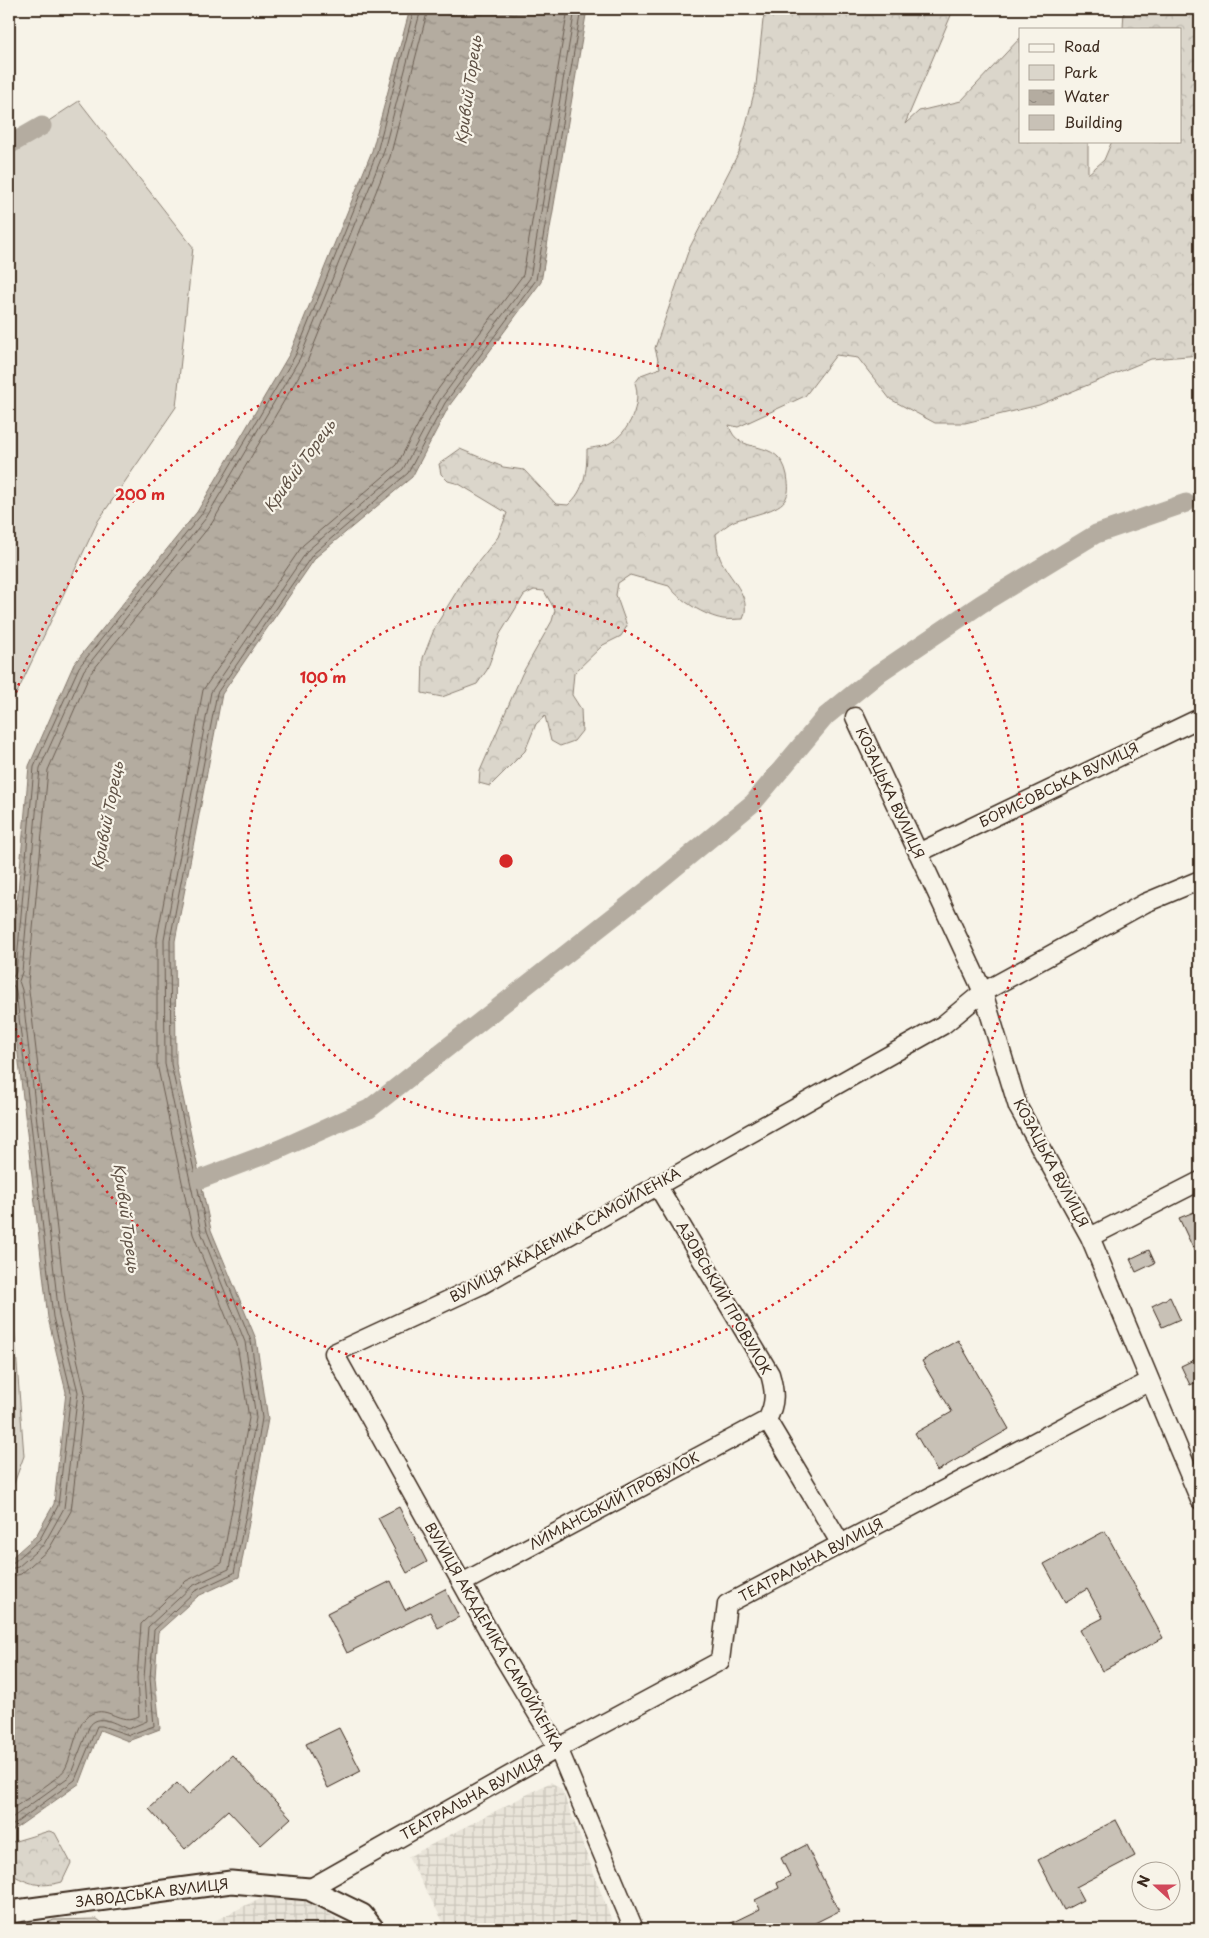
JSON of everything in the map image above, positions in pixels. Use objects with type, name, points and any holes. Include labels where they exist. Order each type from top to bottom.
[{"type":"street","name":"КОЗАЦЬКА ВУЛИЦЯ","points":[[854,717],[983,992],[1018,1107],[1090,1238],[1150,1381],[1193,1461],[1200,1500]]},
{"type":"street","name":"БОРИСОВСЬКА ВУЛИЦЯ","points":[[918,853],[1200,718]]},
{"type":"street","name":"ВУЛИЦЯ АКАДЕМІКА САМОЙЛЕНКА","points":[[634,1929],[558,1748],[498,1648],[334,1353],[481,1285],[943,1025],[983,992],[1145,903],[1200,880]]},
{"type":"street","points":[[1090,1238],[1200,1181]]},
{"type":"street","name":"АЗОВСЬКИЙ ПРОВУЛОК","points":[[657,1185],[770,1374],[775,1391],[772,1410],[767,1420]]},
{"type":"street","name":"ТЕАТРАЛЬНА ВУЛИЦЯ","points":[[308,1889],[558,1748],[720,1661],[727,1604],[1150,1381]]},
{"type":"street","points":[[767,1420],[841,1544]]},
{"type":"street","name":"ЛИМАНСЬКИЙ ПРОВУЛОК","points":[[462,1583],[767,1420]]},
{"type":"street","name":"ЗАВОДСЬКА ВУЛИЦЯ","points":[[9,1912],[231,1882],[308,1889],[362,1916],[373,1929]]},
{"type":"shaded area","points":[[551,1782],[562,1790],[615,1929],[447,1929],[408,1857]]},
{"type":"shaded area","points":[[266,1895],[309,1901],[343,1923],[347,1929],[199,1929]]},
{"type":"green space","points":[[767,9],[951,9],[952,13],[905,124],[919,111],[961,101],[1019,39],[1019,142],[1088,142],[1088,174],[1104,160],[1112,142],[1182,142],[1182,28],[1123,28],[1124,9],[1200,9],[1200,355],[1151,359],[1039,405],[965,423],[935,423],[890,399],[858,358],[836,355],[805,396],[738,427],[729,425],[733,435],[740,441],[776,455],[783,463],[788,484],[788,492],[783,503],[763,513],[734,521],[716,534],[720,558],[738,587],[745,603],[743,619],[723,619],[708,615],[686,602],[669,586],[630,575],[618,583],[616,595],[627,626],[621,636],[603,645],[574,673],[572,695],[581,709],[582,731],[574,741],[560,746],[551,741],[545,716],[536,724],[525,751],[490,786],[479,783],[480,771],[522,674],[552,621],[555,610],[544,591],[534,590],[524,595],[500,634],[487,670],[477,684],[442,697],[422,693],[423,658],[435,627],[463,581],[498,537],[507,513],[459,484],[448,481],[441,474],[439,464],[460,449],[503,467],[524,470],[556,504],[568,505],[578,493],[584,480],[587,449],[607,444],[623,432],[635,408],[637,391],[635,383],[641,375],[660,368],[655,348],[689,249],[739,152],[756,85],[763,20]]},
{"type":"green space","points":[[79,101],[193,247],[176,407],[98,521],[15,697],[9,700],[9,147]]},
{"type":"green space","points":[[9,1259],[24,1456],[9,1497]]},
{"type":"green space","points":[[49,1831],[55,1833],[71,1863],[62,1882],[47,1885],[35,1884],[9,1873],[9,1843]]},
{"type":"green space","points":[[97,1919],[110,1929],[31,1929],[54,1920]]},
{"type":"water","name":"Кривий Торець","points":[[410,9],[587,9],[541,282],[449,406],[412,477],[316,557],[222,694],[175,941],[176,1064],[211,1230],[256,1339],[268,1419],[239,1577],[198,1596],[158,1632],[155,1678],[160,1729],[128,1741],[100,1730],[80,1783],[9,1833],[9,1560],[36,1536],[54,1504],[66,1392],[48,1318],[10,983],[29,766],[74,664],[197,512],[290,353],[372,151]]},
{"type":"building","points":[[1194,1212],[1200,1226],[1200,1263],[1179,1218]]},
{"type":"building","points":[[1149,1250],[1155,1263],[1136,1272],[1130,1259]]},
{"type":"building","points":[[1170,1297],[1180,1319],[1162,1327],[1152,1306]]},
{"type":"building","points":[[958,1340],[1009,1429],[937,1471],[915,1433],[952,1412],[922,1361]]},
{"type":"building","points":[[1200,1357],[1200,1381],[1190,1385],[1181,1366]]},
{"type":"building","points":[[399,1507],[427,1562],[407,1573],[378,1518]]},
{"type":"building","points":[[1105,1531],[1163,1638],[1102,1671],[1080,1630],[1103,1618],[1087,1589],[1065,1602],[1044,1564]]},
{"type":"building","points":[[391,1581],[405,1610],[445,1589],[459,1617],[438,1628],[430,1612],[347,1653],[327,1613]]},
{"type":"building","points":[[339,1728],[361,1771],[328,1788],[306,1744]]},
{"type":"building","points":[[232,1755],[291,1818],[261,1845],[228,1810],[185,1849],[149,1809],[177,1783],[188,1795]]},
{"type":"building","points":[[1116,1820],[1135,1856],[1076,1887],[1083,1900],[1064,1910],[1038,1860]]},
{"type":"building","points":[[806,1845],[839,1911],[803,1929],[719,1929],[760,1909],[755,1900],[779,1888],[777,1883],[790,1876],[781,1858]]},
{"type":"waterway","points":[[9,145],[42,126]]},
{"type":"waterway","points":[[201,1179],[280,1149],[369,1109],[649,889],[753,803],[826,716],[879,673],[981,604],[1096,534],[1186,503]]}]
